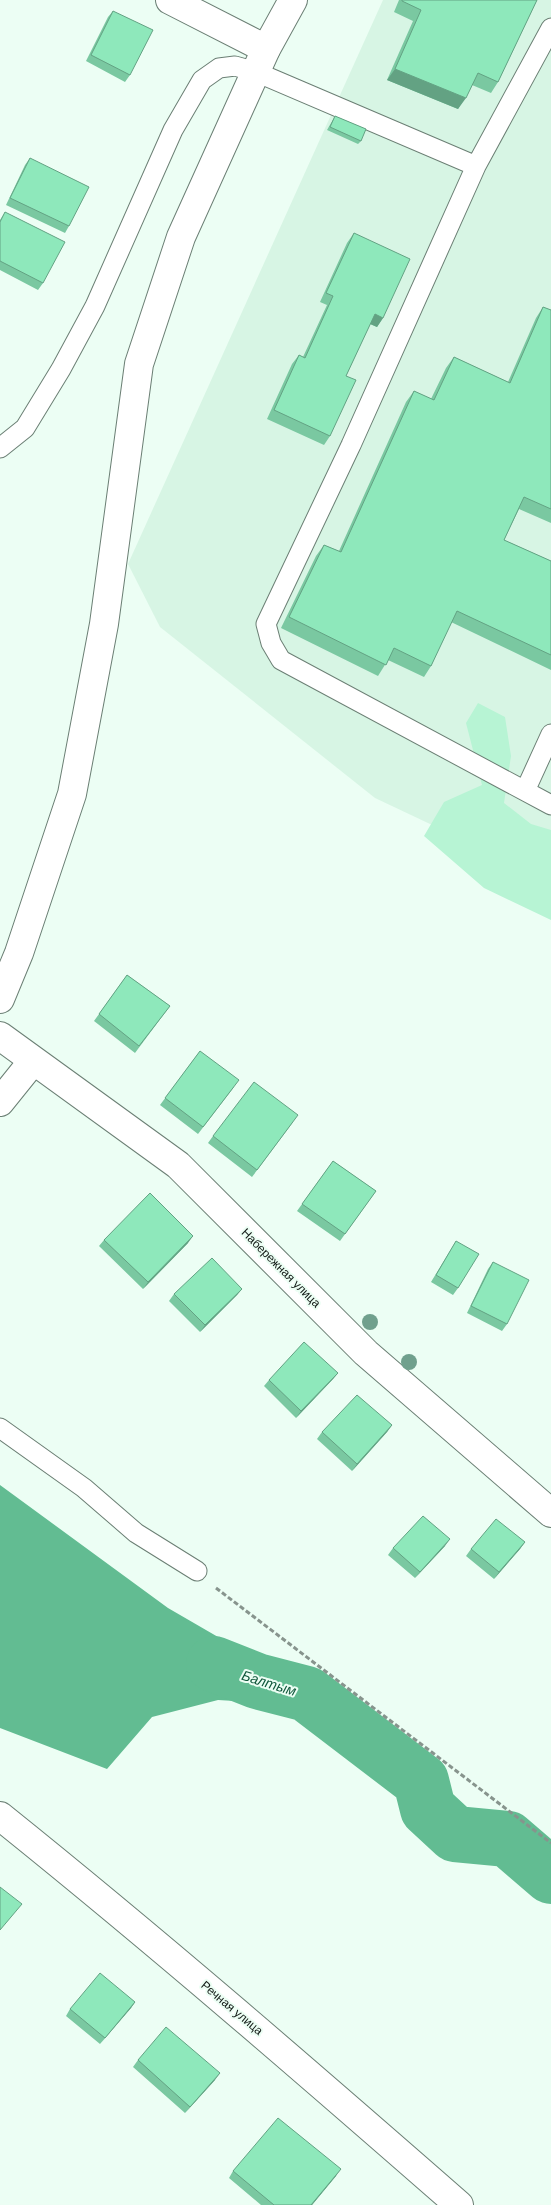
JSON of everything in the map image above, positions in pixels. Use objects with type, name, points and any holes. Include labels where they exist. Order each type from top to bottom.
[{"type":"street","points":[[170,0],[261,60]]},
{"type":"street","points":[[0,998],[19,954],[72,794],[104,624],[139,364],[181,237],[261,60],[293,0]]},
{"type":"street","name":"Набережная улица","points":[[0,1036],[178,1165],[366,1352],[551,1513]]},
{"type":"street","points":[[0,1102],[33,1061]]},
{"type":"street","name":"Речная улица","points":[[0,1816],[161,1948],[459,2205]]},
{"type":"lane","points":[[551,28],[476,166],[351,445],[266,624],[271,643],[281,660],[551,806]]},
{"type":"lane","points":[[0,448],[25,428],[61,369],[95,306],[173,130],[202,80],[218,68],[261,60],[476,166]]},
{"type":"lane","points":[[525,791],[551,734]]},
{"type":"lane","points":[[0,1428],[84,1488],[136,1533],[197,1572]]},
{"type":"path","points":[[197,1572],[234,1604],[551,1843]]},
{"type":"shaded area","points":[[383,0],[551,0],[551,881],[375,798],[160,627],[128,564]]},
{"type":"shaded area","points":[[478,703],[505,717],[511,756],[504,803],[531,824],[551,830],[551,920],[484,888],[424,836],[444,802],[482,785],[466,723]]},
{"type":"water","points":[[0,1485],[168,1608],[289,1678],[283,1704],[218,1700],[152,1717],[107,1769],[0,1728]]},
{"type":"building","points":[[402,0],[537,0],[498,82],[478,73],[466,98],[395,69],[421,10]]},
{"type":"building","points":[[113,11],[153,30],[130,75],[91,55]]},
{"type":"building","points":[[335,116],[366,129],[361,141],[330,127]]},
{"type":"building","points":[[30,158],[89,187],[69,226],[10,198]]},
{"type":"building","points":[[5,212],[65,242],[43,283],[0,261],[0,222]]},
{"type":"building","points":[[354,233],[410,259],[383,318],[375,314],[346,376],[356,380],[330,436],[274,410],[299,355],[305,358],[333,296],[326,293]]},
{"type":"building","points":[[543,307],[551,310],[551,509],[524,497],[504,540],[551,561],[551,655],[457,611],[431,666],[394,648],[386,665],[289,617],[324,545],[341,552],[414,391],[434,400],[454,357],[510,383]]},
{"type":"building","points":[[127,975],[170,1006],[139,1046],[99,1014]]},
{"type":"building","points":[[200,1051],[239,1080],[203,1127],[165,1098]]},
{"type":"building","points":[[254,1082],[298,1115],[257,1170],[213,1136]]},
{"type":"building","points":[[333,1161],[376,1191],[345,1234],[302,1204]]},
{"type":"building","points":[[150,1193],[193,1236],[148,1282],[104,1240]]},
{"type":"building","points":[[456,1241],[479,1254],[458,1288],[436,1275]]},
{"type":"building","points":[[212,1258],[242,1289],[205,1325],[174,1294]]},
{"type":"building","points":[[493,1262],[529,1280],[507,1324],[471,1306]]},
{"type":"building","points":[[304,1342],[338,1373],[301,1411],[269,1380]]},
{"type":"building","points":[[357,1395],[392,1425],[357,1464],[322,1432]]},
{"type":"building","points":[[423,1516],[450,1539],[420,1572],[393,1548]]},
{"type":"building","points":[[496,1519],[525,1542],[499,1572],[471,1549]]},
{"type":"building","points":[[0,1887],[22,1904],[0,1930]]},
{"type":"building","points":[[100,1973],[135,2002],[105,2038],[70,2009]]},
{"type":"building","points":[[166,2027],[220,2073],[190,2107],[138,2060]]},
{"type":"building","points":[[278,2118],[341,2169],[311,2205],[274,2205],[233,2171]]},
{"type":"waterway","name":"Балтым","points":[[214,1664],[257,1681],[307,1694],[421,1781],[428,1809],[455,1834],[508,1839],[551,1876]]}]
